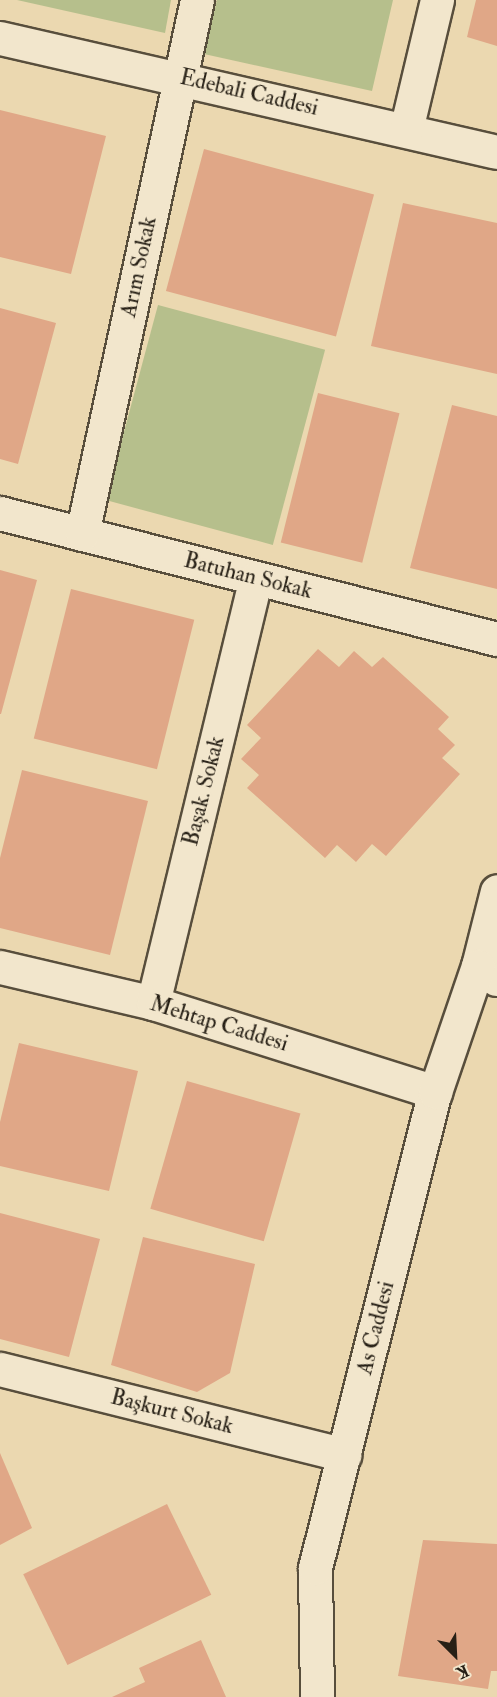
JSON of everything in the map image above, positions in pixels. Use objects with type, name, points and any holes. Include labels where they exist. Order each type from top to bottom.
[{"type":"street","name":"Arım Sokak","points":[[82,534],[197,0]]},
{"type":"street","points":[[406,130],[437,0]]},
{"type":"street","name":"Edebali Caddesi","points":[[0,38],[179,77],[497,152]]},
{"type":"street","name":"Batuhan Sokak","points":[[0,513],[497,639]]},
{"type":"street","name":"Başak. Sokak","points":[[153,1003],[256,578]]},
{"type":"street","name":"As Caddesi","points":[[317,1697],[315,1568],[435,1092],[487,973],[497,891]]},
{"type":"street","name":"Mehtap Caddesi","points":[[0,967],[153,1003],[435,1092]]},
{"type":"street","name":"Başkurt Sokak","points":[[0,1370],[344,1455]]},
{"type":"green space","points":[[17,0],[171,0],[165,33]]},
{"type":"green space","points":[[217,0],[393,0],[372,91],[204,54]]},
{"type":"green space","points":[[158,305],[325,350],[273,545],[106,500]]},
{"type":"building","points":[[476,0],[497,0],[497,46],[467,37]]},
{"type":"building","points":[[0,110],[106,136],[71,274],[0,257]]},
{"type":"building","points":[[204,149],[374,195],[336,337],[166,291]]},
{"type":"building","points":[[403,203],[497,223],[497,374],[371,346]]},
{"type":"building","points":[[0,308],[56,323],[18,464],[0,459]]},
{"type":"building","points":[[318,393],[400,413],[362,563],[281,542]]},
{"type":"building","points":[[452,405],[497,416],[497,589],[410,568]]},
{"type":"building","points":[[0,570],[37,580],[1,714],[0,714]]},
{"type":"building","points":[[71,589],[194,620],[157,769],[34,738]]},
{"type":"building","points":[[318,649],[339,667],[354,651],[372,667],[383,657],[449,717],[438,729],[455,745],[442,758],[460,774],[386,856],[372,844],[356,862],[337,845],[325,858],[247,788],[259,775],[241,759],[261,738],[247,725]]},
{"type":"building","points":[[22,770],[148,801],[110,955],[0,928],[0,858]]},
{"type":"building","points":[[19,1043],[138,1071],[109,1191],[0,1166],[0,1122]]},
{"type":"building","points":[[187,1081],[300,1114],[264,1241],[150,1209]]},
{"type":"building","points":[[0,1213],[100,1239],[69,1357],[0,1339]]},
{"type":"building","points":[[143,1237],[255,1264],[230,1373],[197,1392],[111,1365]]},
{"type":"building","points":[[0,1453],[32,1528],[0,1545]]},
{"type":"building","points":[[167,1504],[211,1595],[67,1665],[23,1574]]},
{"type":"building","points":[[423,1540],[497,1544],[497,1671],[491,1671],[488,1689],[398,1676]]},
{"type":"building","points":[[201,1640],[226,1697],[112,1697],[145,1682],[139,1668]]}]
